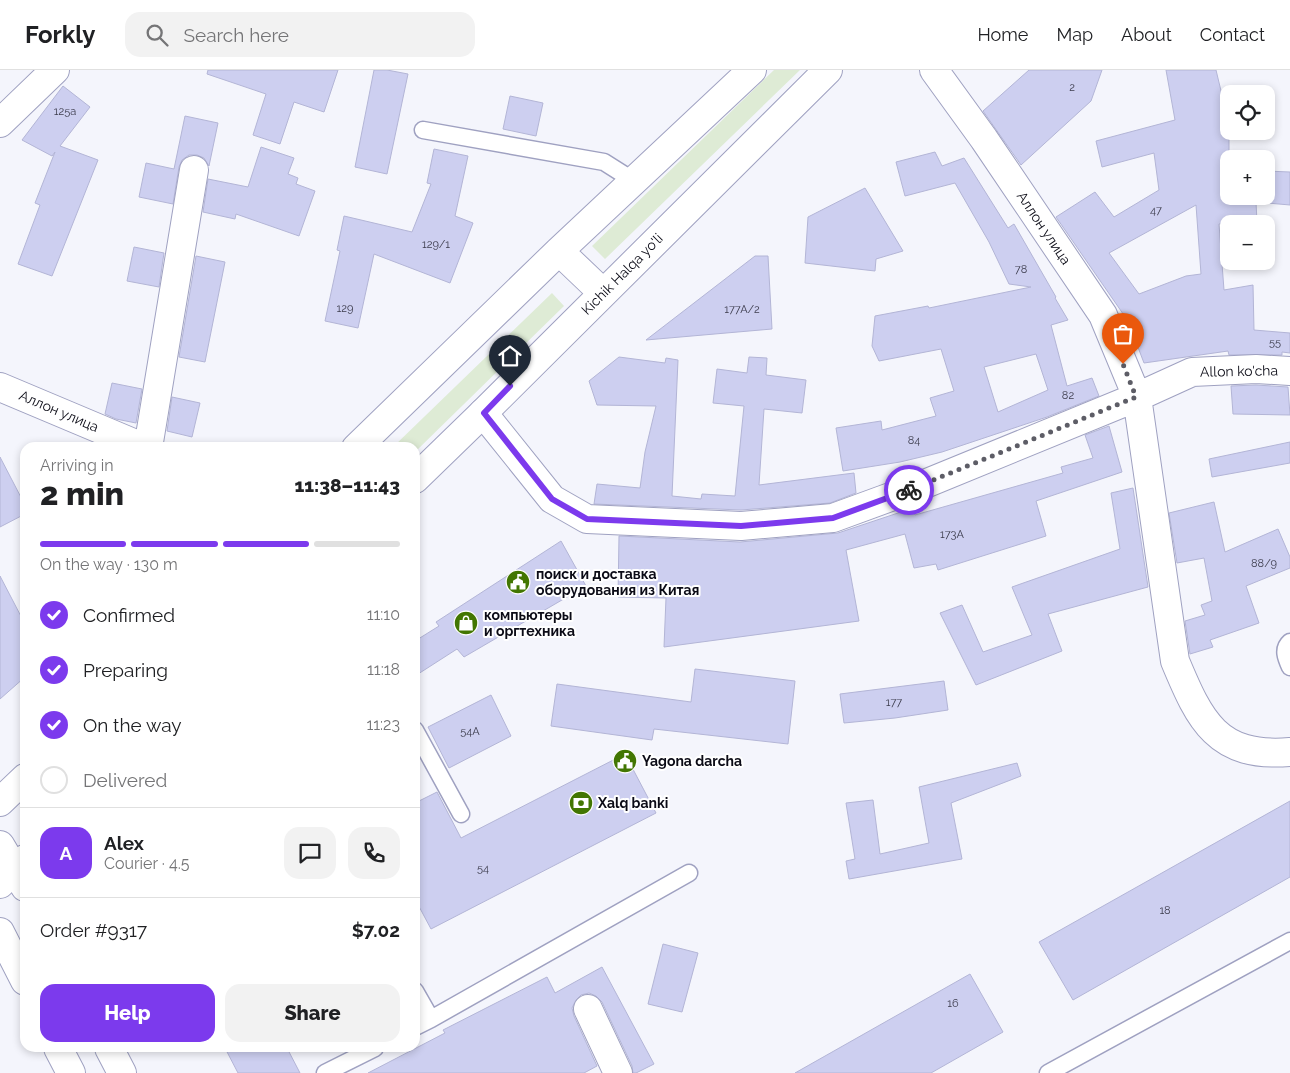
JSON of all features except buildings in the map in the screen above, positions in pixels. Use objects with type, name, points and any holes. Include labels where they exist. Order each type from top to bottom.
[{"type":"main road","points":[[0,124],[54,70]]},
{"type":"main road","points":[[362,442],[559,251],[752,70]]},
{"type":"main road","name":"Kichik Halqa yo'li","points":[[420,474],[484,413],[828,70]]},
{"type":"main road","name":"Аллон улица","points":[[934,70],[984,139],[1103,315],[1136,397],[1175,661],[1190,697],[1209,726],[1222,739],[1254,752],[1290,752]]},
{"type":"main road","points":[[148,442],[194,170]]},
{"type":"main road","points":[[559,251],[603,293]]},
{"type":"main road","name":"Allon ko'cha","points":[[484,413],[552,499],[587,519],[741,526],[833,518],[915,488],[1192,372],[1256,369],[1290,371]]},
{"type":"main road","name":"Аллон улица","points":[[0,387],[133,442]]},
{"type":"main road","points":[[0,802],[20,783]]},
{"type":"main road","points":[[0,845],[16,875]]},
{"type":"main road","points":[[0,932],[20,971]]},
{"type":"main road","points":[[588,1009],[618,1073]]},
{"type":"main road","points":[[60,1052],[71,1073]]},
{"type":"main road","points":[[111,1052],[122,1073]]},
{"type":"lane","points":[[423,130],[604,162],[634,181]]},
{"type":"lane","points":[[1290,642],[1286,645],[1284,652],[1290,667]]},
{"type":"lane","points":[[420,744],[461,814]]},
{"type":"lane","points":[[420,1024],[690,873]]},
{"type":"lane","points":[[1048,1073],[1290,941]]},
{"type":"lane","points":[[420,1000],[431,1019]]},
{"type":"lane","points":[[325,1073],[367,1052]]},
{"type":"green space","points":[[774,70],[800,70],[605,259],[592,246]]},
{"type":"green space","points":[[552,293],[564,306],[420,447],[420,442],[398,442]]},
{"type":"way so far","points":[[909,490],[1136,397],[1123,364]]},
{"type":"place","name":"поиск и доставка оборудования из Китая","points":[[518,582]]},
{"type":"place","name":"компьютеры и оргтехника","points":[[466,623]]},
{"type":"place","name":"Yagona darcha","points":[[625,761]]},
{"type":"place","name":"Xalq banki","points":[[581,803]]},
{"type":"route","points":[[510,386],[484,413],[552,499],[587,519],[741,526],[833,518],[909,490]]}]
